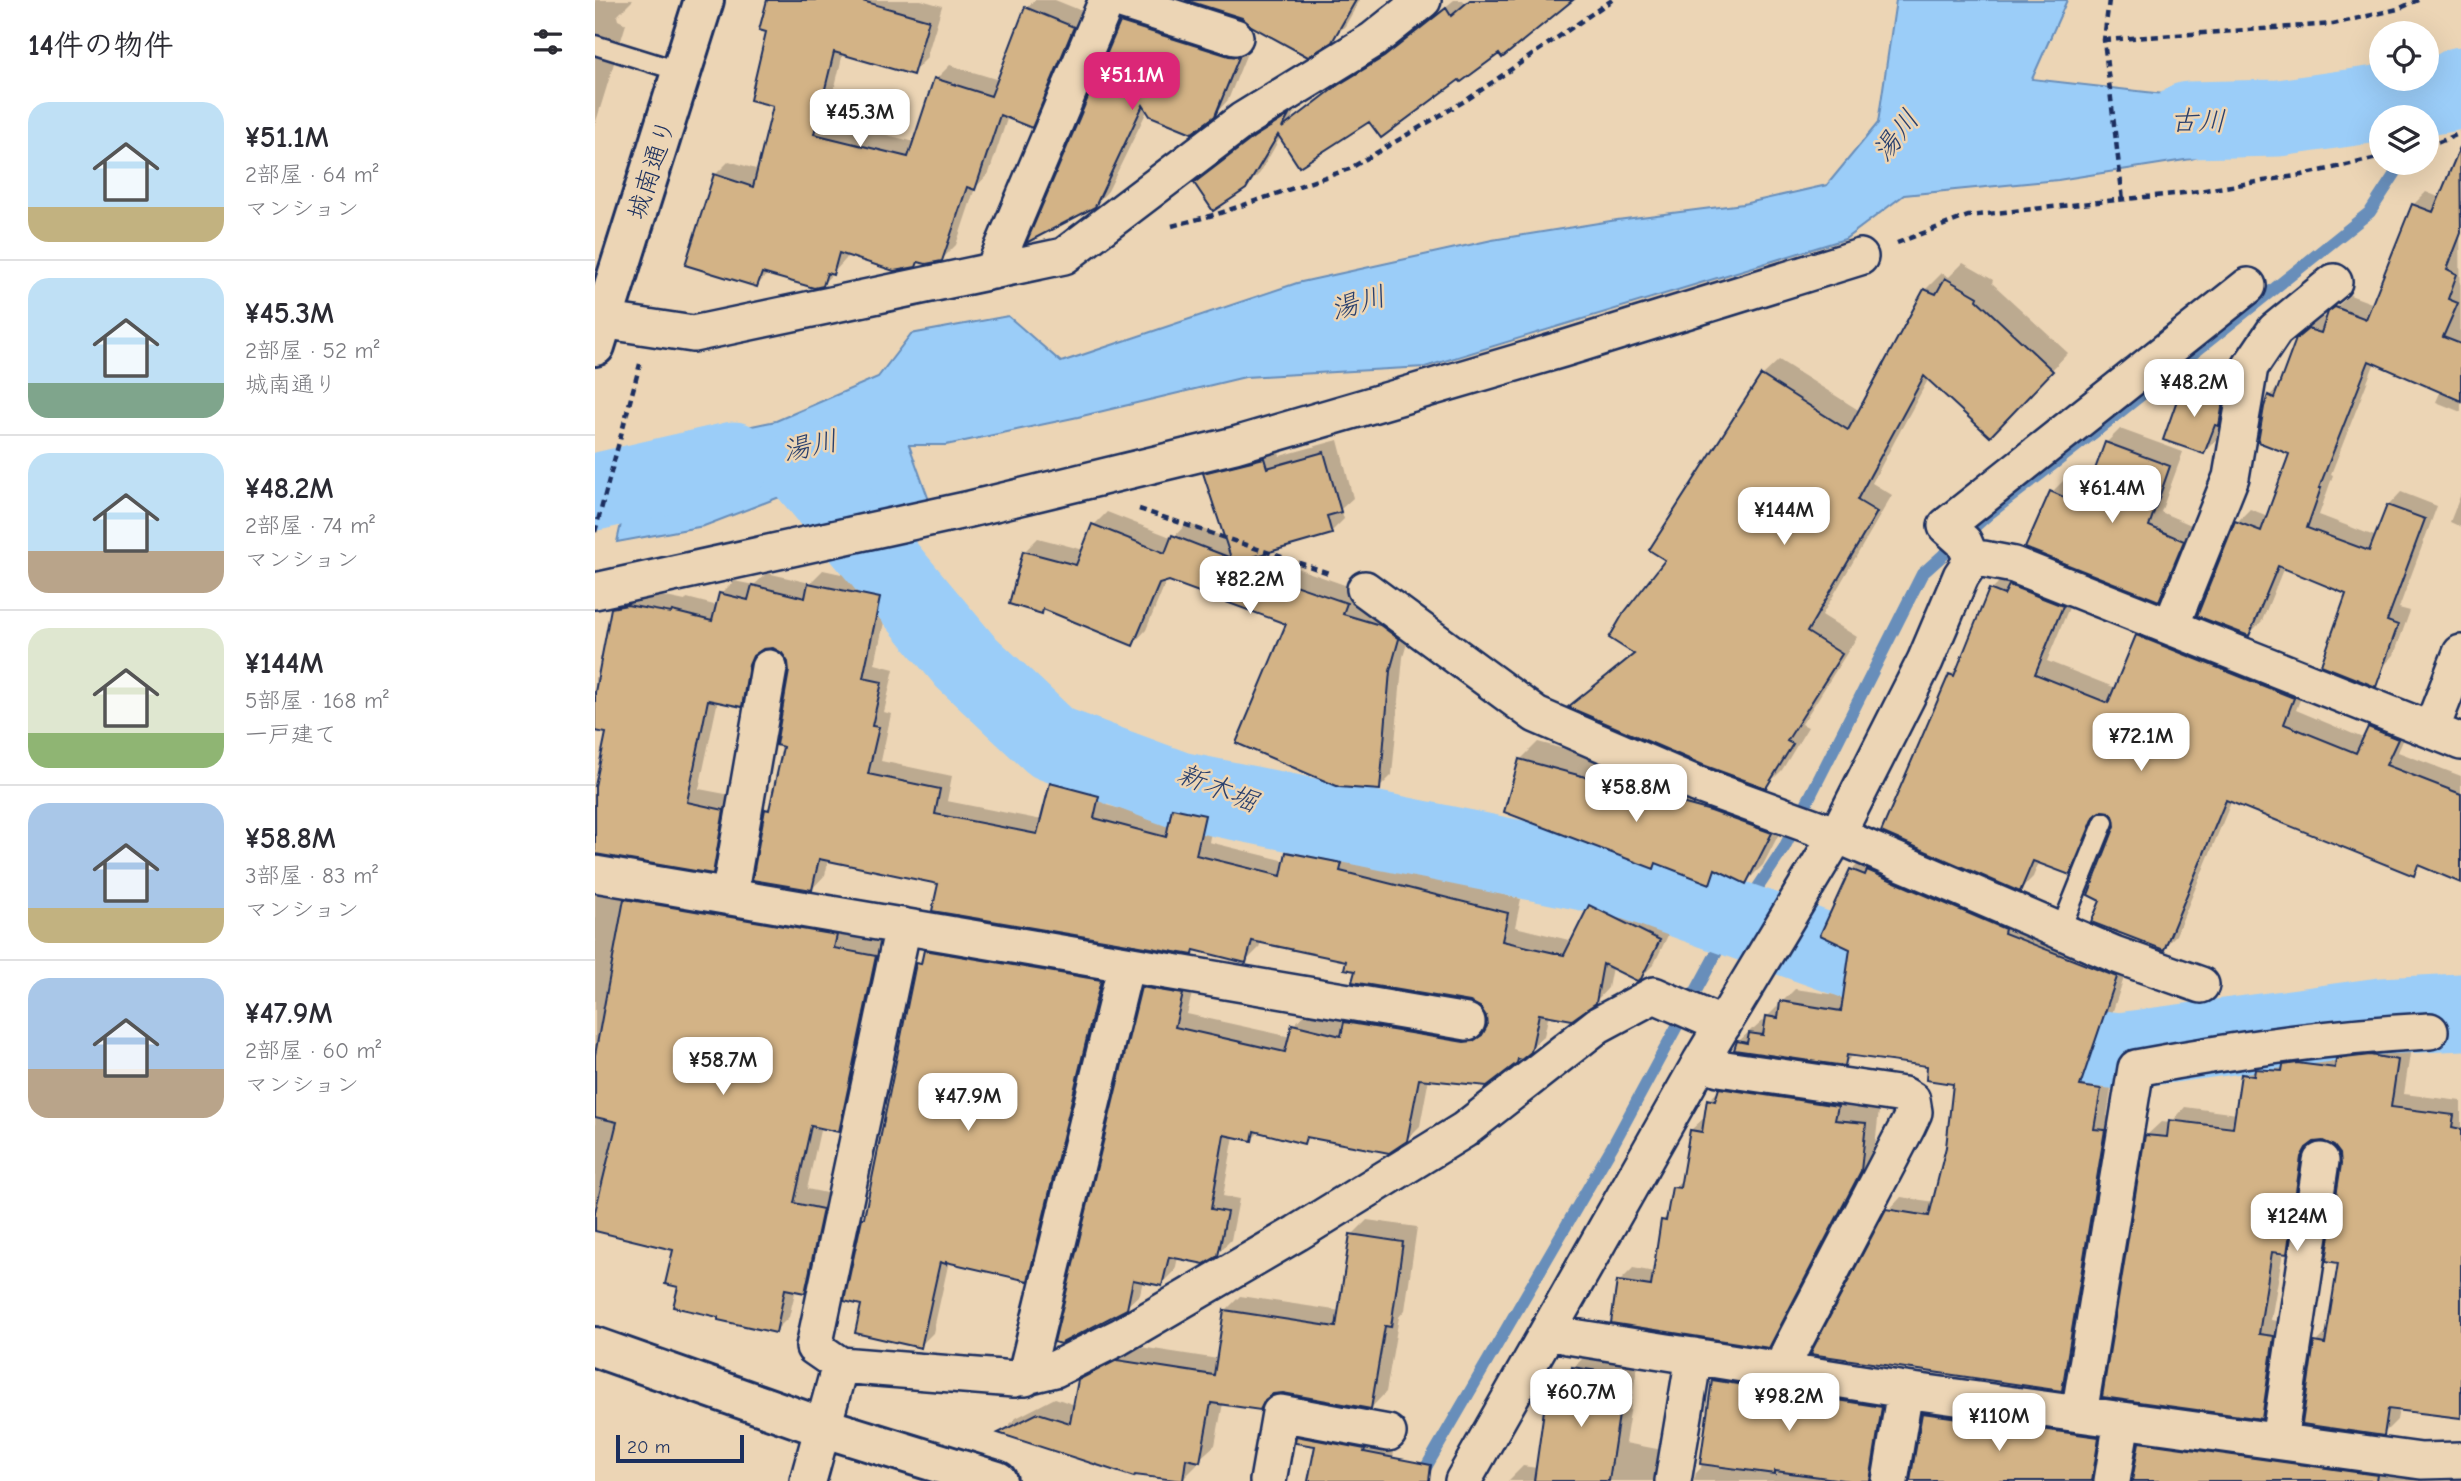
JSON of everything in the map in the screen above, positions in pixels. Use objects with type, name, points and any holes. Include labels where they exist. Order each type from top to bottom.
[{"type":"street","name":"城南通り","points":[[598,330],[704,0]]},
{"type":"street","points":[[993,271],[1107,0]]},
{"type":"street","points":[[1118,0],[1235,37]]},
{"type":"street","points":[[598,330],[693,334],[1064,256],[1243,120],[1373,40],[1423,0]]},
{"type":"street","points":[[595,590],[917,521],[1235,444],[1576,345],[1860,257]]},
{"type":"street","points":[[2171,626],[2231,477],[2250,367],[2275,330],[2334,282]]},
{"type":"street","points":[[1972,560],[1965,542],[1946,526],[2248,286]]},
{"type":"street","points":[[1972,560],[1983,559],[2014,565],[2446,736],[2461,653]]},
{"type":"street","points":[[1463,1481],[1701,1061],[1699,1015],[1778,931],[1837,835],[1925,661],[1961,576],[1972,560]]},
{"type":"street","points":[[1365,589],[1536,715],[1696,784],[1837,835],[2114,954],[2201,985]]},
{"type":"street","points":[[729,897],[769,668]]},
{"type":"street","points":[[595,874],[1467,1022]]},
{"type":"street","points":[[903,926],[814,1347],[840,1365],[1014,1379],[1055,1370],[1119,1337],[1297,1233],[1453,1137],[1598,1025],[1654,995],[1699,1015]]},
{"type":"street","points":[[1025,1378],[1126,964]]},
{"type":"street","points":[[2079,1414],[2136,1068],[2223,1052],[2369,1034],[2430,1031]]},
{"type":"street","points":[[1701,1061],[1719,1068],[1904,1095],[1912,1100],[1914,1107],[1908,1125],[1789,1352],[1783,1370]]},
{"type":"street","points":[[2279,1441],[2321,1161]]},
{"type":"street","points":[[1550,1331],[1567,1336],[1905,1390],[2421,1461],[2461,1460]]},
{"type":"street","points":[[595,1347],[822,1427],[997,1481]]},
{"type":"street","points":[[1673,1481],[1694,1356]]},
{"type":"street","points":[[808,1481],[840,1365]]},
{"type":"street","points":[[1890,1481],[1905,1390]]},
{"type":"street","points":[[1268,1481],[1280,1413],[1388,1433]]},
{"type":"street","points":[[2112,1481],[2122,1420]]},
{"type":"lane","points":[[595,45],[682,72]]},
{"type":"lane","points":[[2060,931],[2104,822]]},
{"type":"path","points":[[1166,228],[1217,214],[1349,169],[1468,99],[1612,0]]},
{"type":"path","points":[[2109,0],[2104,40],[2123,200]]},
{"type":"path","points":[[2104,40],[2333,24],[2398,9],[2418,0]]},
{"type":"path","points":[[2439,143],[2461,133]]},
{"type":"path","points":[[1860,257],[1968,216],[2192,192],[2302,175],[2369,160]]},
{"type":"path","points":[[595,532],[643,351]]},
{"type":"path","points":[[1137,509],[1255,546],[1365,589]]},
{"type":"water","points":[[1896,0],[2067,0],[2032,79],[2190,97],[2323,121],[2191,159],[2058,180],[1904,195],[1845,239],[1425,367],[1245,377],[946,445],[909,445],[930,503],[831,532],[798,493],[777,498],[704,526],[617,542],[637,450],[776,421],[878,377],[911,334],[1008,316],[1061,362],[1297,283],[1492,240],[1743,204],[1827,185],[1878,123]]},
{"type":"building","points":[[767,0],[859,0],[929,20],[913,75],[834,52],[814,134],[908,157],[934,78],[991,96],[1025,7],[1074,27],[1032,128],[1000,115],[975,190],[967,187],[942,261],[926,264],[918,262],[916,267],[894,271],[839,253],[833,275],[827,273],[823,286],[814,288],[762,273],[757,287],[685,265],[714,174],[753,187],[773,106],[750,100],[766,32],[759,30]]},
{"type":"building","points":[[1185,0],[1356,0],[1332,42],[1308,57],[1251,26],[1242,18]]},
{"type":"building","points":[[1470,0],[1573,0],[1502,58],[1499,54],[1461,82],[1459,80],[1381,138],[1369,122],[1299,167],[1278,135],[1246,189],[1213,211],[1194,183],[1254,137],[1289,115],[1282,128],[1338,85],[1384,57],[1446,8],[1451,16]]},
{"type":"building","points":[[1120,22],[1239,57],[1215,116],[1192,133],[1150,116],[1143,105],[1095,207],[1026,243]]},
{"type":"building","points":[[2460,147],[2461,233],[2447,269],[2457,274],[2448,299],[2458,303],[2443,337],[2461,344],[2461,401],[2369,361],[2319,488],[2307,528],[2369,551],[2387,505],[2425,519],[2387,621],[2398,625],[2376,687],[2321,665],[2346,594],[2278,566],[2249,636],[2197,616],[2235,521],[2261,531],[2289,454],[2258,442],[2268,395],[2274,398],[2296,339],[2308,329],[2321,333],[2328,312],[2335,307],[2366,319],[2412,204],[2433,212]]},
{"type":"building","points":[[1945,278],[1978,297],[1977,300],[2053,371],[1990,437],[1924,376],[1857,500],[1877,512],[1807,632],[1842,654],[1787,741],[1793,744],[1766,788],[1703,765],[1568,707],[1634,654],[1609,638],[1623,614],[1665,560],[1649,550],[1761,375],[1848,430],[1924,289],[1936,294]]},
{"type":"building","points":[[2183,383],[2224,397],[2219,426],[2215,425],[2204,454],[2163,440]]},
{"type":"building","points":[[2105,442],[2170,466],[2149,526],[2184,541],[2159,601],[2025,548],[2050,491],[2082,505]]},
{"type":"building","points":[[1324,452],[1341,512],[1327,516],[1332,534],[1231,563],[1347,603],[1343,614],[1380,625],[1399,639],[1390,671],[1380,790],[1339,787],[1236,743],[1286,624],[1169,581],[1159,584],[1133,646],[1043,609],[1042,614],[1009,604],[1023,551],[1076,565],[1092,524],[1165,553],[1172,535],[1231,558],[1203,473],[1264,458],[1267,468]]},
{"type":"building","points":[[808,583],[880,598],[863,678],[882,682],[872,726],[879,727],[868,774],[940,789],[935,814],[1037,834],[1050,783],[1099,796],[1094,818],[1166,837],[1172,808],[1205,815],[1196,855],[1281,876],[1286,852],[1342,863],[1340,871],[1508,913],[1502,941],[1564,955],[1589,905],[1660,940],[1641,979],[1637,981],[1603,964],[1596,1003],[1572,1020],[1539,1014],[1531,1052],[1521,1060],[1518,1059],[1517,1063],[1487,1086],[1419,1079],[1407,1141],[1389,1153],[1306,1137],[1304,1144],[1254,1131],[1252,1141],[1224,1135],[1211,1209],[1227,1212],[1218,1256],[1204,1264],[1169,1257],[1162,1286],[1133,1280],[1127,1309],[1060,1344],[1054,1342],[1141,987],[1183,994],[1175,1027],[1285,1052],[1292,1024],[1341,1036],[1344,1022],[1464,1042],[1473,1041],[1482,1035],[1487,1026],[1486,1016],[1480,1007],[1470,1002],[1352,982],[1355,971],[1344,969],[1346,961],[1252,941],[1246,963],[1194,950],[1193,955],[932,911],[938,884],[819,859],[812,890],[752,880],[765,809],[769,810],[783,747],[776,745],[789,671],[788,662],[782,653],[773,648],[763,649],[753,656],[742,707],[708,700],[687,802],[724,810],[713,874],[595,854],[595,786],[606,733],[595,731],[595,692],[611,608],[627,605],[671,613],[672,611],[712,621],[719,593],[748,600],[752,585],[805,598]]},
{"type":"building","points":[[2009,585],[2063,606],[2035,674],[2108,703],[2136,635],[2294,698],[2284,724],[2356,753],[2368,727],[2398,739],[2386,765],[2461,794],[2461,883],[2418,865],[2414,876],[2226,800],[2164,950],[2091,922],[2100,901],[2088,895],[2115,826],[2113,816],[2109,812],[2102,811],[2094,817],[2070,875],[2033,861],[2020,892],[1881,832],[1949,674],[1954,676],[1989,589],[2004,595]]},
{"type":"building","points":[[1519,759],[1711,811],[1772,833],[1746,884],[1715,869],[1710,884],[1656,863],[1654,869],[1504,812]]},
{"type":"building","points":[[1850,869],[1865,875],[1867,870],[2005,929],[2004,933],[2117,977],[2080,1086],[2101,1089],[2094,1129],[2105,1130],[2062,1391],[1810,1354],[1886,1209],[1929,1216],[1946,1147],[1953,1084],[1926,1080],[1927,1066],[1847,1055],[1845,1066],[1734,1050],[1737,1041],[1747,1043],[1749,1033],[1763,1035],[1766,1016],[1778,1018],[1780,1001],[1841,1011],[1850,949],[1820,935]]},
{"type":"building","points":[[624,899],[837,935],[834,948],[876,956],[839,1132],[811,1126],[794,1203],[823,1209],[805,1293],[785,1289],[776,1333],[673,1307],[678,1287],[665,1284],[673,1250],[595,1231],[595,1212],[617,1122],[595,1117],[595,1055]]},
{"type":"building","points":[[924,950],[1101,980],[1028,1281],[940,1262],[921,1348],[855,1333],[861,1305],[844,1301],[864,1218],[916,963],[921,964]]},
{"type":"building","points":[[2370,1055],[2398,1060],[2391,1107],[2454,1115],[2452,1127],[2461,1129],[2461,1418],[2388,1409],[2384,1436],[2302,1424],[2314,1342],[2325,1344],[2338,1263],[2326,1261],[2341,1164],[2340,1154],[2334,1146],[2323,1141],[2314,1142],[2306,1148],[2301,1157],[2287,1254],[2272,1252],[2259,1334],[2274,1336],[2262,1419],[2102,1397],[2145,1135],[2167,1137],[2169,1120],[2233,1128],[2241,1074],[2254,1076],[2255,1069],[2282,1071],[2283,1065],[2297,1063],[2335,1068],[2336,1059]]},
{"type":"building","points":[[1719,1088],[1838,1106],[1835,1120],[1866,1123],[1861,1171],[1769,1348],[1611,1323],[1617,1281],[1651,1286],[1661,1220],[1666,1221],[1672,1187],[1680,1188],[1690,1130],[1702,1132],[1707,1099],[1715,1101]]},
{"type":"building","points":[[1350,1234],[1403,1242],[1391,1327],[1385,1326],[1371,1409],[1283,1393],[1273,1394],[1265,1400],[1260,1410],[1211,1403],[1200,1462],[1186,1459],[1183,1481],[1134,1477],[998,1433],[1038,1413],[1070,1423],[1078,1380],[1117,1360],[1214,1375],[1224,1310],[1336,1327]]},
{"type":"building","points":[[1572,1367],[1625,1375],[1609,1481],[1534,1481],[1545,1403],[1565,1406]]},
{"type":"building","points":[[1712,1380],[1882,1407],[1870,1481],[1775,1471],[1775,1474],[1700,1464]]},
{"type":"building","points":[[1922,1413],[2099,1437],[2092,1481],[1910,1481]]},
{"type":"building","points":[[1296,1436],[1431,1465],[1429,1481],[1308,1481],[1315,1446],[1295,1443]]},
{"type":"building","points":[[2139,1442],[2377,1475],[2376,1481],[2132,1481]]},
{"type":"waterway","name":"古川","points":[[2188,120],[2279,118],[2446,94],[2461,85]]},
{"type":"waterway","points":[[2439,105],[2446,94]]},
{"type":"waterway","points":[[1418,1481],[1613,1145],[1725,937],[1784,848],[1922,574],[1989,514],[2370,212],[2394,175]]},
{"type":"waterway","name":"湯川","points":[[595,492],[734,460]]},
{"type":"waterway","name":"新木堀","points":[[802,466],[965,661],[1052,743],[1179,790],[1633,882],[1884,972],[2057,1044],[2120,1051],[2382,1016],[2461,1012]]}]
